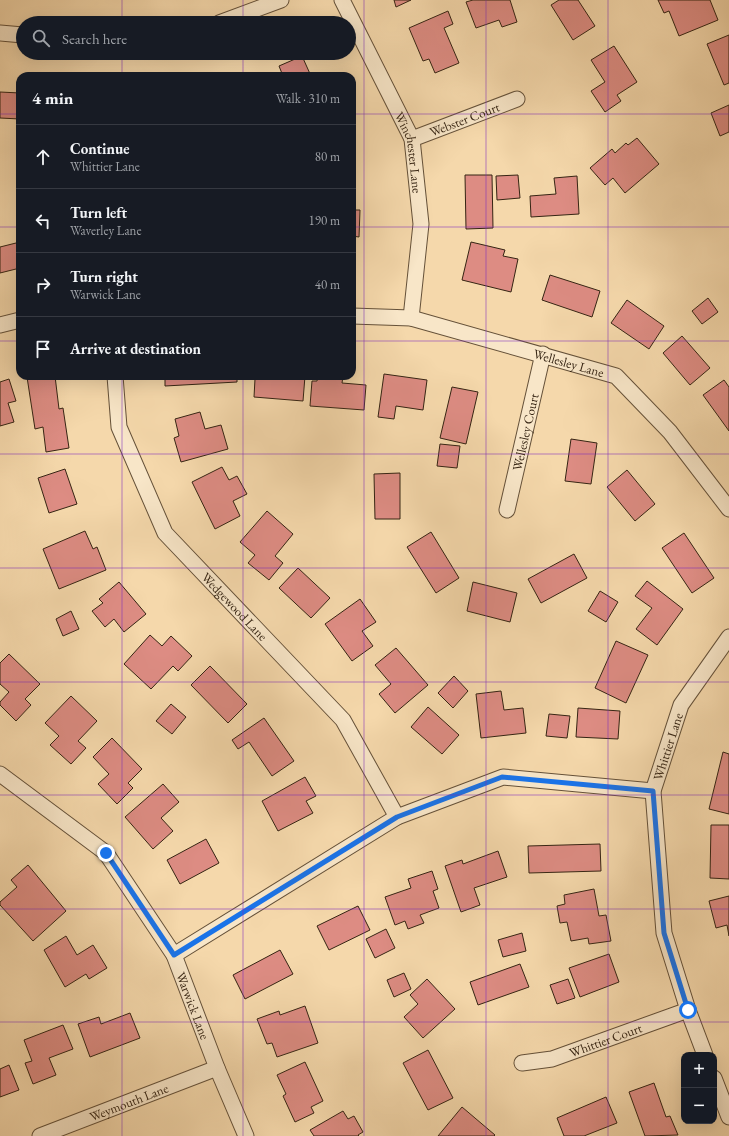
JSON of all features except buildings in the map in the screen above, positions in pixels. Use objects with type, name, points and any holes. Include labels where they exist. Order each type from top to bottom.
[{"type":"street","points":[[238,16],[281,0]]},
{"type":"street","name":"Winchester Lane","points":[[342,0],[350,16]]},
{"type":"street","name":"Winchester Lane","points":[[356,28],[412,139],[421,224],[411,318]]},
{"type":"street","points":[[0,33],[16,34]]},
{"type":"street","name":"Webster Court","points":[[412,139],[517,99]]},
{"type":"street","name":"Wellesley Lane","points":[[356,316],[411,318],[543,354],[616,376],[670,432],[729,509]]},
{"type":"street","points":[[0,325],[16,321]]},
{"type":"street","name":"Wellesley Court","points":[[507,510],[543,354]]},
{"type":"street","name":"Wedgewood Lane","points":[[115,380],[119,427],[165,533],[343,720],[397,817]]},
{"type":"street","name":"Whittier Lane","points":[[704,1052],[688,1010],[664,933],[653,791],[681,705],[729,637]]},
{"type":"street","name":"Warwick Lane","points":[[0,774],[106,853],[174,955],[217,1068],[246,1136]]},
{"type":"street","points":[[174,955],[397,817],[502,777],[653,791]]},
{"type":"street","name":"Whittier Court","points":[[522,1063],[552,1059],[688,1010]]},
{"type":"street","name":"Weymouth Lane","points":[[40,1136],[217,1068]]},
{"type":"street","points":[[717,1086],[729,1117]]},
{"type":"route","points":[[106,853],[174,955],[397,817],[502,777],[653,791],[664,933],[688,1010]]}]
